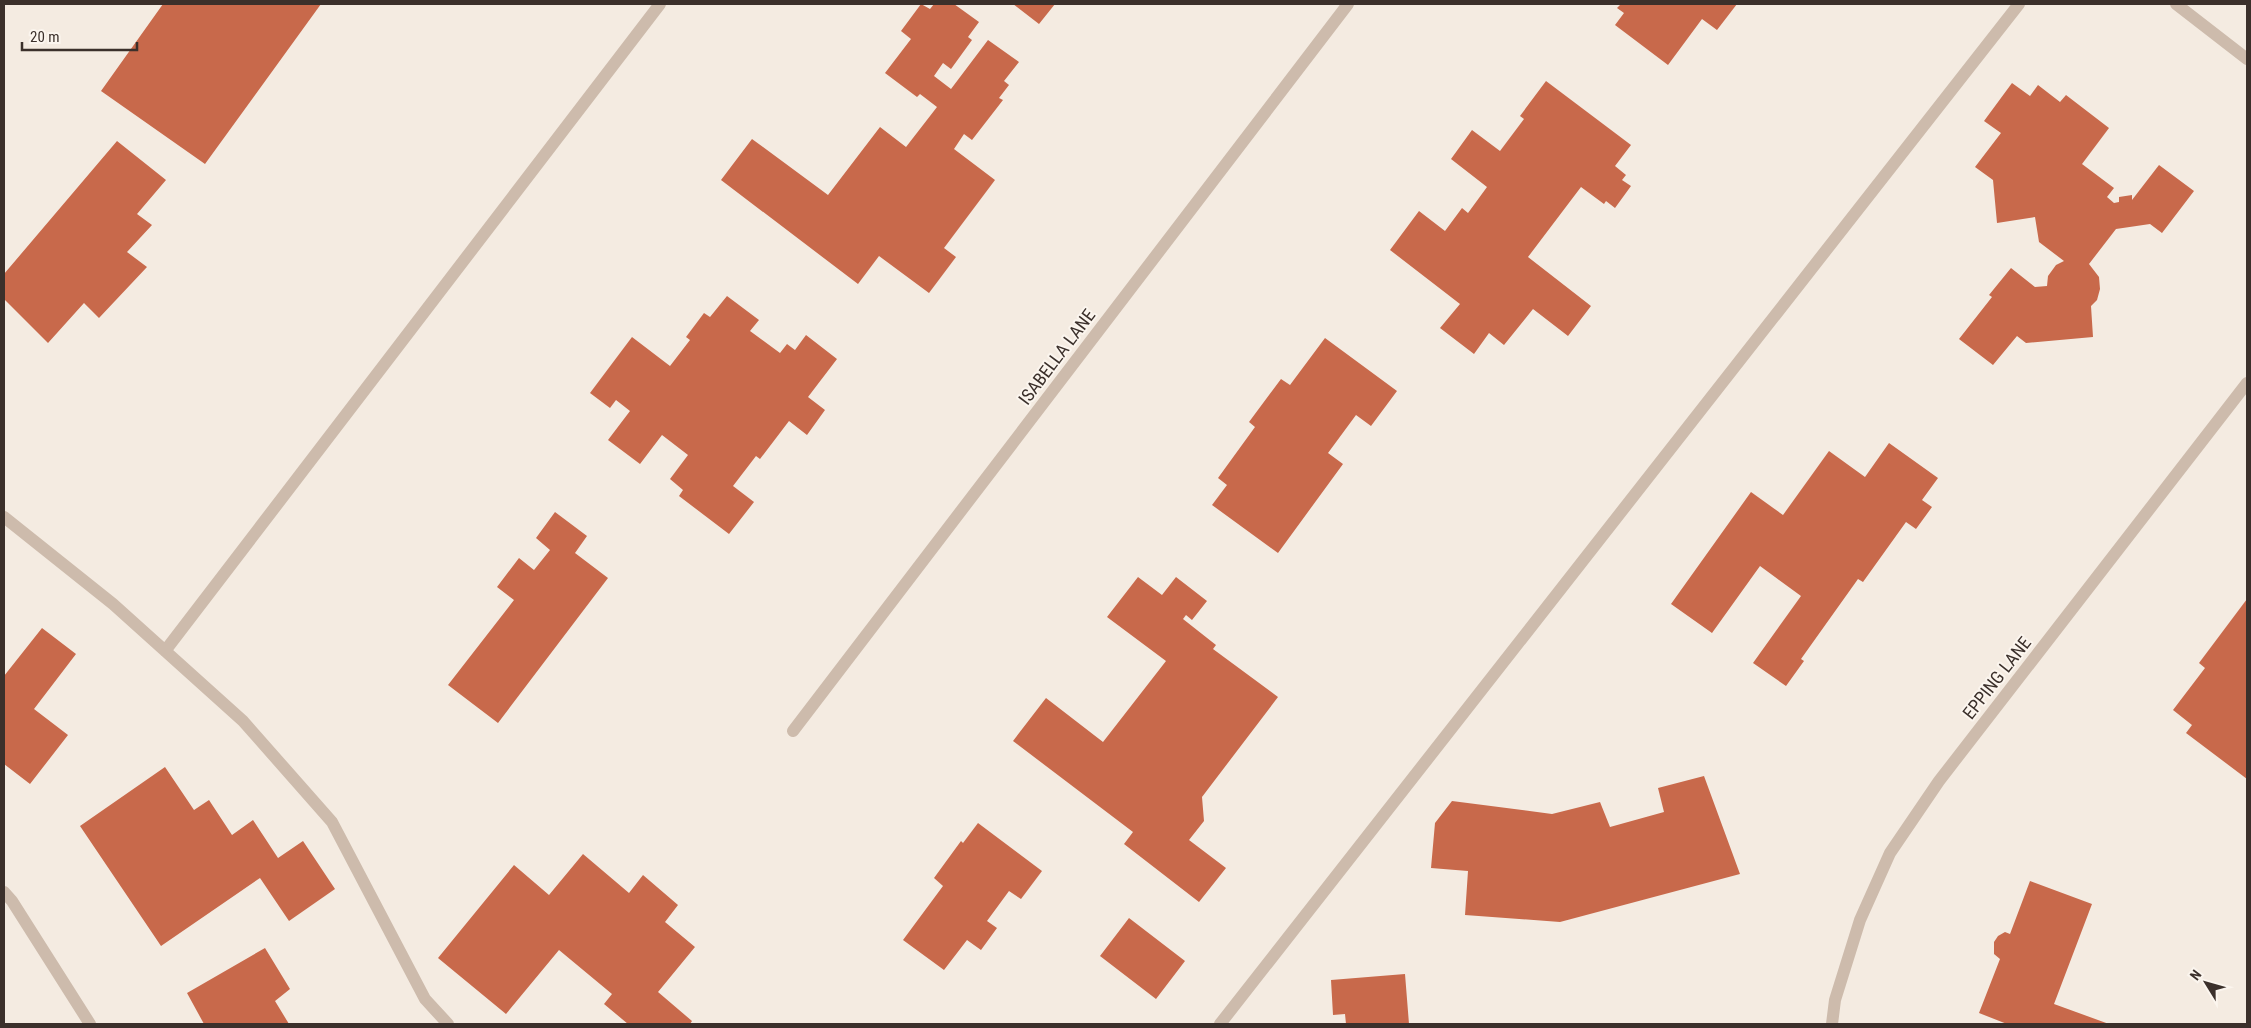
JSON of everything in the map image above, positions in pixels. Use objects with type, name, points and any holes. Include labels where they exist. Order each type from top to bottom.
[{"type":"street","points":[[165,651],[660,4]]},
{"type":"street","name":"ISABELLA LANE","points":[[793,731],[1348,4]]},
{"type":"street","points":[[1220,1024],[2019,4]]},
{"type":"street","points":[[2176,4],[2247,59]]},
{"type":"street","name":"EPPING LANE","points":[[1832,1024],[1835,1000],[1860,920],[1890,853],[1939,781],[2247,383]]},
{"type":"street","points":[[4,517],[113,604],[243,722],[332,822],[425,999],[448,1024]]},
{"type":"street","points":[[4,892],[12,901],[90,1024]]},
{"type":"building","points":[[163,4],[321,4],[205,164],[101,91]]},
{"type":"building","points":[[921,4],[930,9],[934,4],[954,4],[979,22],[968,37],[972,40],[951,69],[943,63],[934,76],[951,89],[988,40],[1019,62],[1004,81],[1009,85],[999,98],[1003,100],[972,140],[964,134],[954,149],[995,180],[944,248],[956,257],[929,293],[879,256],[858,284],[721,180],[752,139],[828,195],[880,127],[906,147],[937,107],[920,94],[917,97],[885,73],[911,39],[901,31]]},
{"type":"building","points":[[1013,4],[1055,4],[1039,24]]},
{"type":"building","points":[[1621,4],[1737,4],[1717,30],[1702,19],[1668,65],[1615,25],[1624,13],[1617,8]]},
{"type":"building","points":[[1546,81],[1631,145],[1615,166],[1626,175],[1622,180],[1631,186],[1615,208],[1606,201],[1604,204],[1581,187],[1528,257],[1591,306],[1568,336],[1533,309],[1504,345],[1489,333],[1474,354],[1440,328],[1460,304],[1390,250],[1419,211],[1445,231],[1462,208],[1468,213],[1487,187],[1451,159],[1472,130],[1500,151],[1524,119],[1520,116]]},
{"type":"building","points":[[2012,83],[2030,96],[2038,85],[2060,102],[2066,95],[2109,128],[2082,164],[2114,188],[2107,197],[2114,203],[2119,202],[2119,197],[2132,195],[2132,200],[2159,165],[2194,191],[2162,233],[2150,224],[2116,229],[2089,264],[2099,277],[2100,289],[2097,300],[2091,306],[2093,337],[2026,343],[2017,336],[1993,365],[1959,339],[1992,297],[1989,295],[2011,268],[2035,287],[2047,286],[2048,276],[2056,265],[2064,261],[2039,242],[2035,217],[1997,223],[1993,180],[1975,167],[2001,133],[1984,121]]},
{"type":"building","points":[[117,141],[166,180],[137,214],[152,225],[127,252],[147,267],[99,318],[84,303],[48,343],[4,299],[4,274]]},
{"type":"building","points":[[727,296],[759,320],[750,331],[780,353],[787,344],[795,350],[806,335],[837,359],[808,397],[825,410],[807,435],[789,421],[760,459],[756,456],[733,486],[754,502],[729,534],[679,496],[683,490],[670,479],[688,455],[662,435],[640,464],[608,440],[630,411],[616,400],[610,408],[590,393],[632,337],[670,366],[690,340],[686,337],[704,313],[710,317]]},
{"type":"building","points":[[1325,338],[1397,391],[1371,426],[1356,415],[1328,453],[1343,464],[1278,553],[1212,505],[1227,485],[1218,478],[1255,427],[1249,422],[1281,379],[1290,385]]},
{"type":"building","points":[[1889,443],[1938,478],[1922,500],[1932,507],[1916,529],[1906,522],[1863,582],[1858,579],[1801,659],[1804,661],[1786,686],[1753,663],[1801,596],[1760,566],[1712,633],[1671,604],[1751,492],[1783,515],[1829,451],[1865,477]]},
{"type":"building","points":[[555,512],[587,536],[575,553],[608,578],[498,723],[448,685],[514,600],[497,587],[519,558],[534,570],[550,550],[536,538]]},
{"type":"building","points":[[1138,577],[1162,595],[1176,577],[1207,601],[1192,620],[1186,615],[1183,619],[1216,645],[1213,649],[1278,697],[1202,797],[1204,821],[1189,840],[1226,868],[1199,902],[1124,844],[1133,832],[1013,741],[1046,698],[1103,742],[1166,661],[1107,617]]},
{"type":"building","points":[[2247,599],[2247,779],[2186,733],[2192,725],[2173,710],[2205,668],[2199,663]]},
{"type":"building","points":[[42,628],[76,654],[34,709],[68,735],[30,784],[4,764],[4,676]]},
{"type":"building","points":[[165,767],[194,810],[209,800],[232,835],[253,820],[278,858],[303,841],[335,889],[289,921],[260,878],[161,946],[80,826]]},
{"type":"building","points":[[1704,776],[1740,874],[1560,922],[1465,915],[1468,871],[1431,868],[1435,823],[1452,801],[1552,814],[1600,802],[1610,827],[1664,812],[1658,788]]},
{"type":"building","points":[[978,823],[1042,871],[1021,899],[1009,891],[987,921],[997,928],[981,950],[967,940],[944,970],[903,940],[943,886],[934,878],[961,841],[963,843]]},
{"type":"building","points":[[583,854],[629,893],[643,875],[678,905],[665,922],[695,947],[658,992],[692,1021],[690,1024],[628,1024],[604,1004],[612,994],[559,950],[506,1014],[438,958],[514,865],[549,895]]},
{"type":"building","points":[[2030,881],[2092,904],[2054,1004],[2109,1024],[2007,1024],[1979,1013],[2000,959],[1994,954],[1994,942],[1998,936],[2005,932],[2010,934]]},
{"type":"building","points":[[1129,918],[1185,961],[1156,999],[1100,956]]},
{"type":"building","points":[[265,948],[290,989],[275,1001],[289,1024],[204,1024],[187,993]]},
{"type":"building","points":[[1405,974],[1409,1024],[1346,1024],[1345,1014],[1333,1015],[1331,980]]}]
